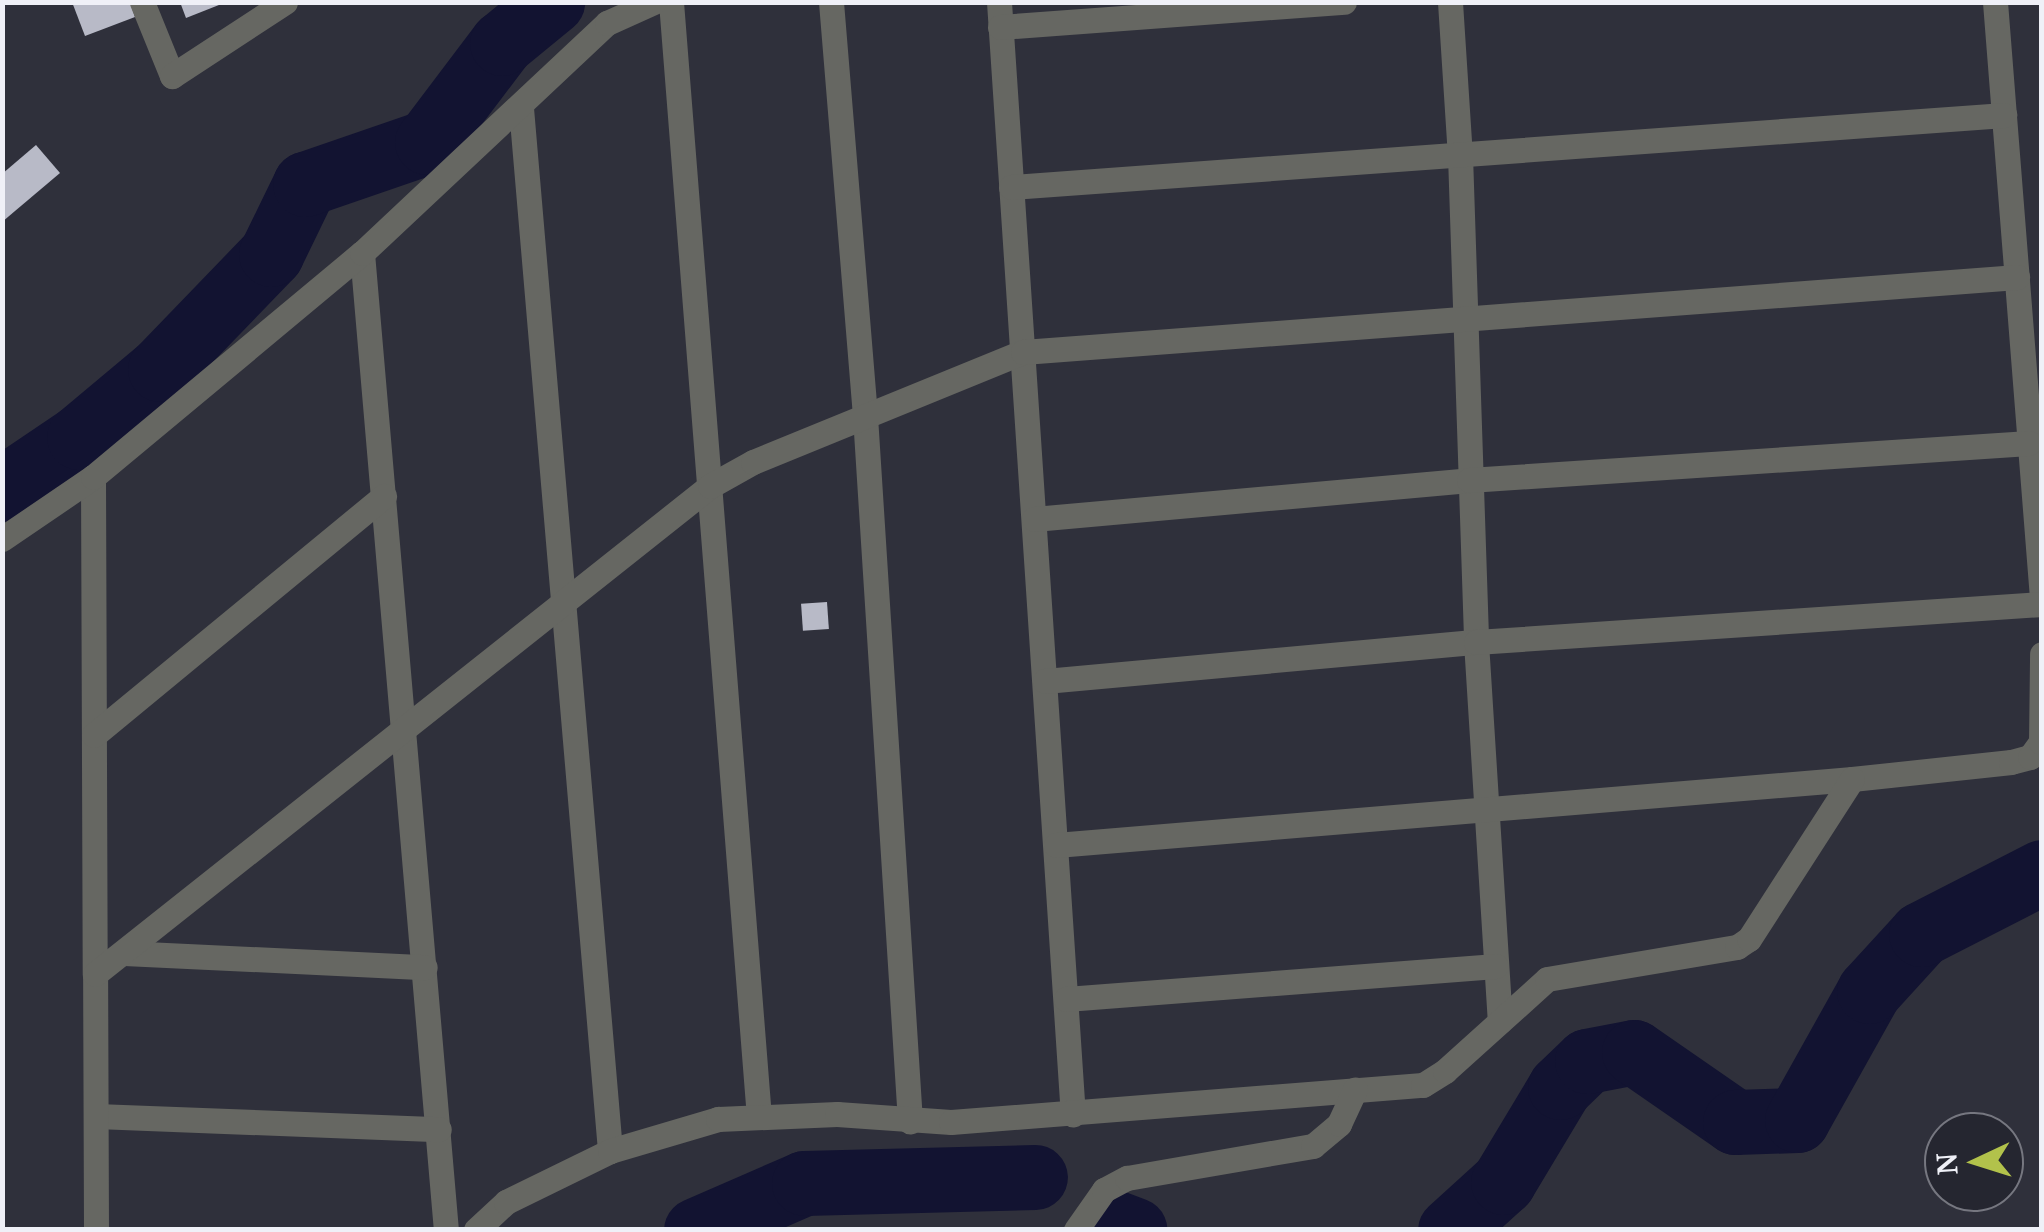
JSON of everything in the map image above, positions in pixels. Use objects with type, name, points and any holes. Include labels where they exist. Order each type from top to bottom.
[{"type":"street","points":[[142,2],[172,76],[285,2]]},
{"type":"street","points":[[2,540],[93,477],[362,253],[607,23],[654,2]]},
{"type":"street","points":[[671,2],[759,1118]]},
{"type":"street","points":[[831,2],[865,416],[910,1122]]},
{"type":"street","points":[[1073,1115],[1000,15],[1344,2]]},
{"type":"street","points":[[1450,2],[1460,154],[1476,642],[1500,1021]]},
{"type":"street","points":[[1045,681],[1476,642],[2042,601],[1996,2]]},
{"type":"street","points":[[520,108],[610,1151]]},
{"type":"street","points":[[1012,187],[2004,115]]},
{"type":"street","points":[[362,253],[446,1230]]},
{"type":"street","points":[[94,974],[710,486],[753,462],[1023,352],[2017,277]]},
{"type":"street","points":[[1034,520],[1469,480],[2030,443]]},
{"type":"street","points":[[93,477],[96,1230]]},
{"type":"street","points":[[94,735],[384,496]]},
{"type":"street","points":[[1056,845],[1852,779],[2030,757],[2041,742],[2042,654]]},
{"type":"street","points":[[476,1230],[506,1202],[610,1151],[718,1119],[836,1114],[910,1122],[1073,1115],[1422,1084],[1445,1071],[1547,978],[1737,947],[1749,939],[1852,779]]},
{"type":"street","points":[[124,953],[425,968]]},
{"type":"street","points":[[1066,999],[1496,966]]},
{"type":"street","points":[[1076,1230],[1104,1190],[1127,1178],[1313,1146],[1340,1124],[1355,1090]]},
{"type":"street","points":[[96,1116],[440,1129]]},
{"type":"building","points":[[72,2],[130,2],[135,17],[85,36]]},
{"type":"building","points":[[180,2],[224,2],[224,3],[186,18]]},
{"type":"building","points":[[36,145],[60,173],[2,222],[2,174]]},
{"type":"building","points":[[827,602],[829,629],[803,631],[801,604]]},
{"type":"waterway","points":[[2,489],[79,437],[160,369],[271,254],[305,184],[427,142],[502,43],[552,2]]},
{"type":"waterway","points":[[1450,1230],[1503,1182],[1560,1087],[1587,1061],[1634,1052],[1735,1122],[1797,1120],[1869,991],[1921,934],[2042,872]]},
{"type":"waterway","points":[[696,1230],[804,1183],[1035,1177]]},
{"type":"waterway","points":[[1114,1222],[1135,1230]]}]
